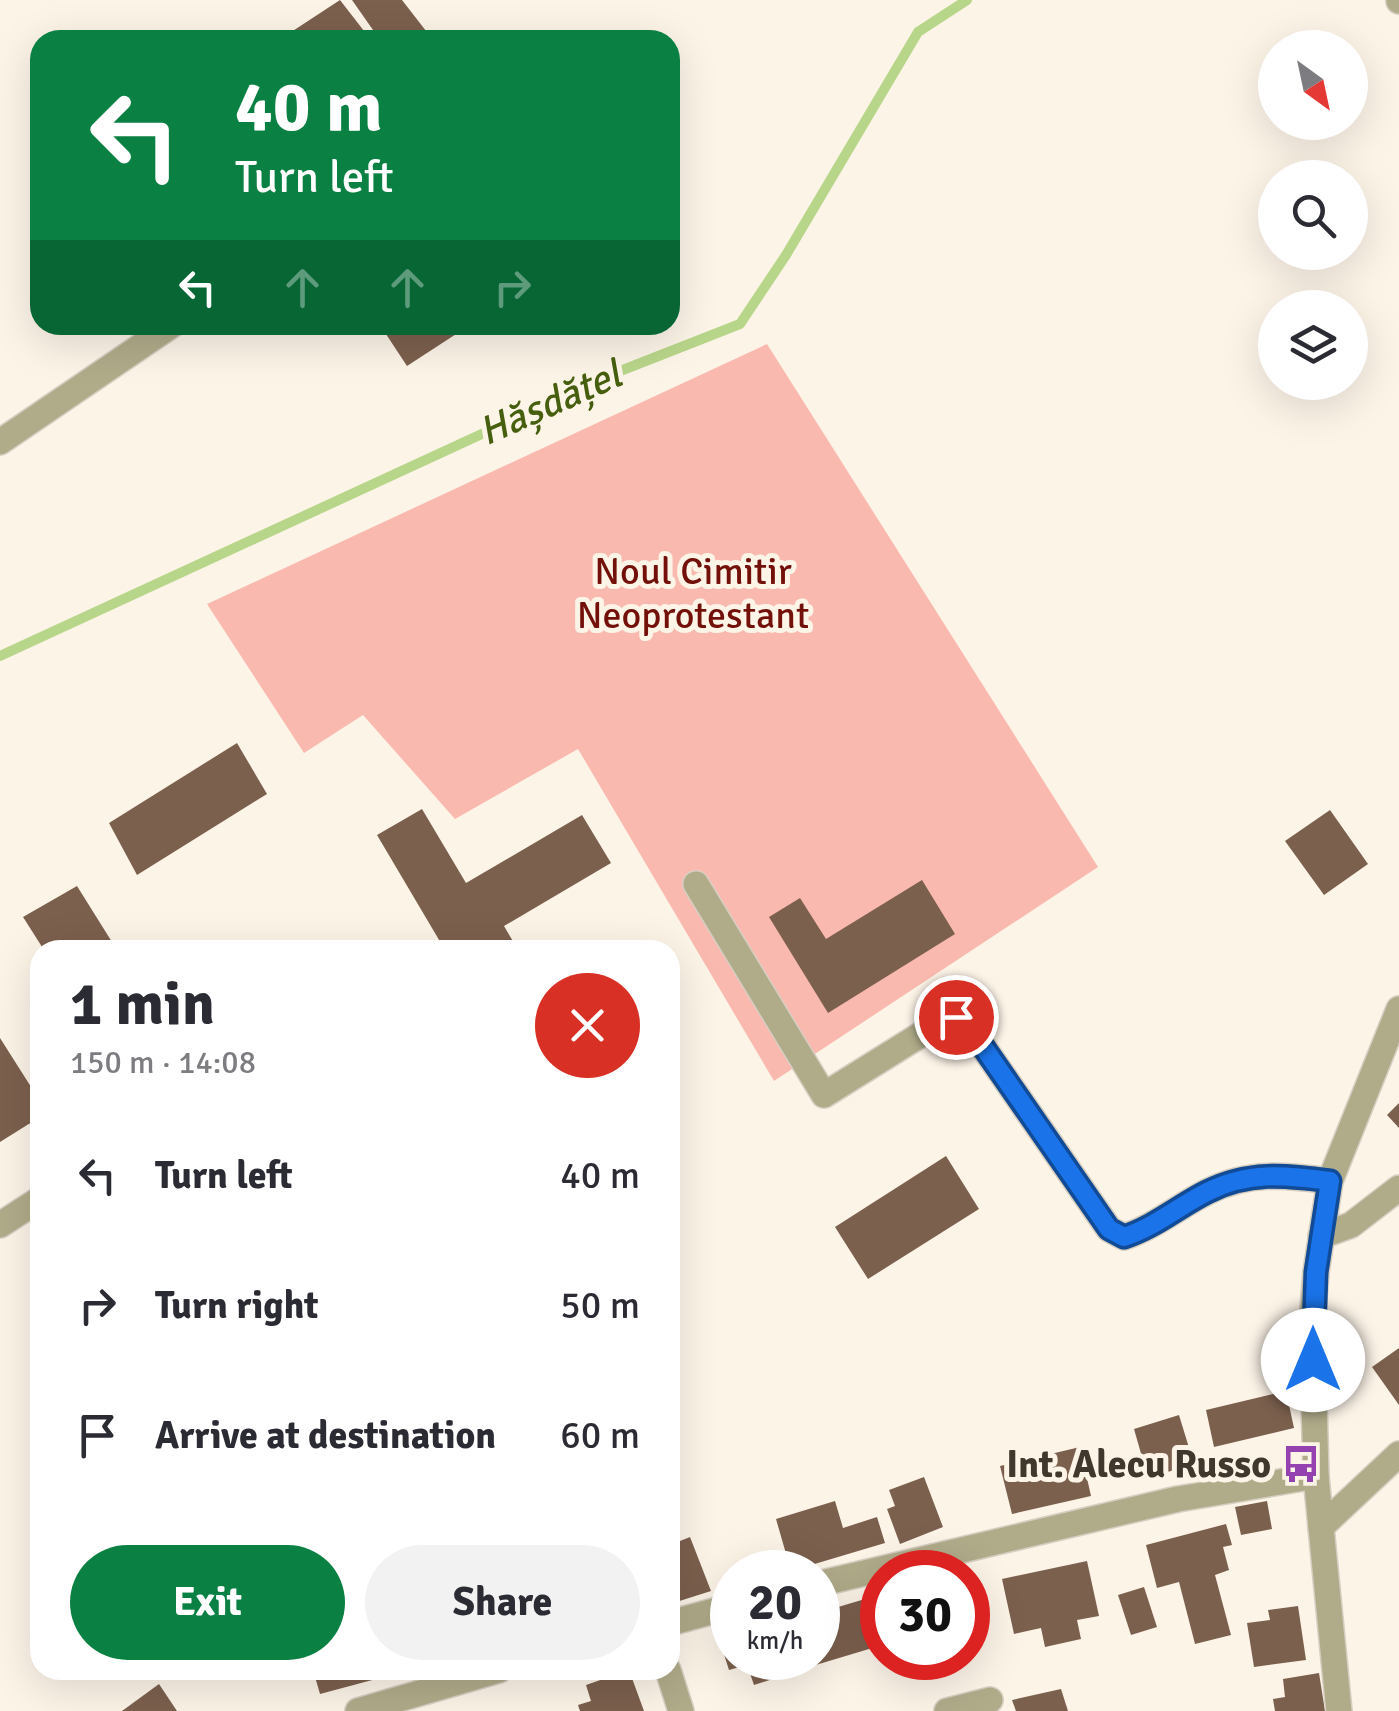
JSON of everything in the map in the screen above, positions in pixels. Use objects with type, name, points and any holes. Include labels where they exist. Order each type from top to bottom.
[{"type":"street","points":[[0,442],[157,335]]},
{"type":"street","points":[[696,884],[824,1095],[941,1022],[956,1017],[966,1022],[1109,1229],[1124,1237],[1209,1191],[1246,1176],[1283,1174],[1330,1181]]},
{"type":"street","points":[[1339,1711],[1316,1476],[1312,1321],[1330,1181],[1399,1009]]},
{"type":"street","points":[[1321,1236],[1351,1226],[1399,1188]]},
{"type":"street","points":[[0,1224],[30,1205]]},
{"type":"street","points":[[1321,1527],[1399,1454]]},
{"type":"street","points":[[840,1579],[1178,1499],[1316,1476]]},
{"type":"street","points":[[680,1619],[710,1612]]},
{"type":"street","points":[[358,1711],[465,1680]]},
{"type":"street","points":[[671,1680],[681,1711]]},
{"type":"street","points":[[946,1711],[990,1700]]},
{"type":"green space","name":"Noul Cimitir Neoprotestant","points":[[767,344],[1098,867],[774,1081],[578,749],[455,819],[363,715],[304,753],[207,604]]},
{"type":"building","points":[[340,0],[363,30],[294,30]]},
{"type":"building","points":[[352,0],[402,0],[425,30],[373,30]]},
{"type":"building","points":[[387,335],[455,335],[407,366]]},
{"type":"building","points":[[237,743],[267,794],[137,875],[109,823]]},
{"type":"building","points":[[422,809],[466,883],[582,815],[611,863],[504,926],[512,940],[439,940],[377,835]]},
{"type":"building","points":[[1330,810],[1368,864],[1324,895],[1285,841]]},
{"type":"building","points":[[922,880],[955,934],[828,1013],[769,917],[800,898],[826,939]]},
{"type":"building","points":[[77,886],[111,940],[38,940],[23,917]]},
{"type":"building","points":[[0,1038],[30,1085],[30,1123],[0,1142]]},
{"type":"building","points":[[1399,1103],[1399,1128],[1387,1115]]},
{"type":"building","points":[[946,1156],[979,1209],[868,1279],[835,1227]]},
{"type":"building","points":[[1399,1348],[1399,1405],[1372,1367]]},
{"type":"building","points":[[1286,1391],[1294,1428],[1214,1447],[1206,1410]]},
{"type":"building","points":[[1179,1415],[1194,1464],[1148,1478],[1134,1429]]},
{"type":"building","points":[[1080,1447],[1091,1496],[1012,1514],[1000,1466]]},
{"type":"building","points":[[924,1477],[943,1527],[900,1544],[887,1509],[895,1506],[889,1490]]},
{"type":"building","points":[[835,1501],[843,1528],[877,1517],[885,1543],[840,1556],[840,1550],[785,1550],[776,1519]]},
{"type":"building","points":[[1267,1501],[1272,1529],[1241,1535],[1235,1507]]},
{"type":"building","points":[[1226,1524],[1232,1545],[1223,1547],[1229,1570],[1215,1575],[1231,1635],[1195,1644],[1179,1582],[1157,1588],[1146,1545]]},
{"type":"building","points":[[690,1537],[710,1591],[680,1601],[680,1541]]},
{"type":"building","points":[[1087,1561],[1099,1616],[1077,1620],[1081,1639],[1045,1647],[1041,1628],[1014,1634],[1002,1579]]},
{"type":"building","points":[[1144,1587],[1157,1627],[1131,1635],[1118,1595]]},
{"type":"building","points":[[860,1600],[860,1652],[840,1658],[840,1606]]},
{"type":"building","points":[[1298,1606],[1306,1660],[1254,1667],[1247,1623],[1270,1620],[1268,1610]]},
{"type":"building","points":[[1319,1673],[1325,1711],[1275,1711],[1273,1699],[1285,1697],[1283,1679]]},
{"type":"building","points":[[316,1680],[372,1680],[320,1694]]},
{"type":"building","points":[[600,1680],[633,1680],[644,1711],[580,1711],[578,1705],[591,1701],[586,1685]]},
{"type":"building","points":[[159,1684],[177,1711],[122,1711]]},
{"type":"building","points":[[1061,1689],[1068,1711],[1016,1711],[1012,1700]]},
{"type":"waterway","name":"Hășdățel","points":[[0,656],[610,375],[740,324],[786,255],[918,32],[967,0]]},
{"type":"place","name":"Int. Alecu Russo","points":[[1301,1464]]},
{"type":"route","points":[[956,1017],[966,1022],[1109,1229],[1124,1237],[1209,1191],[1246,1176],[1283,1174],[1330,1181],[1316,1272],[1313,1360]]}]
